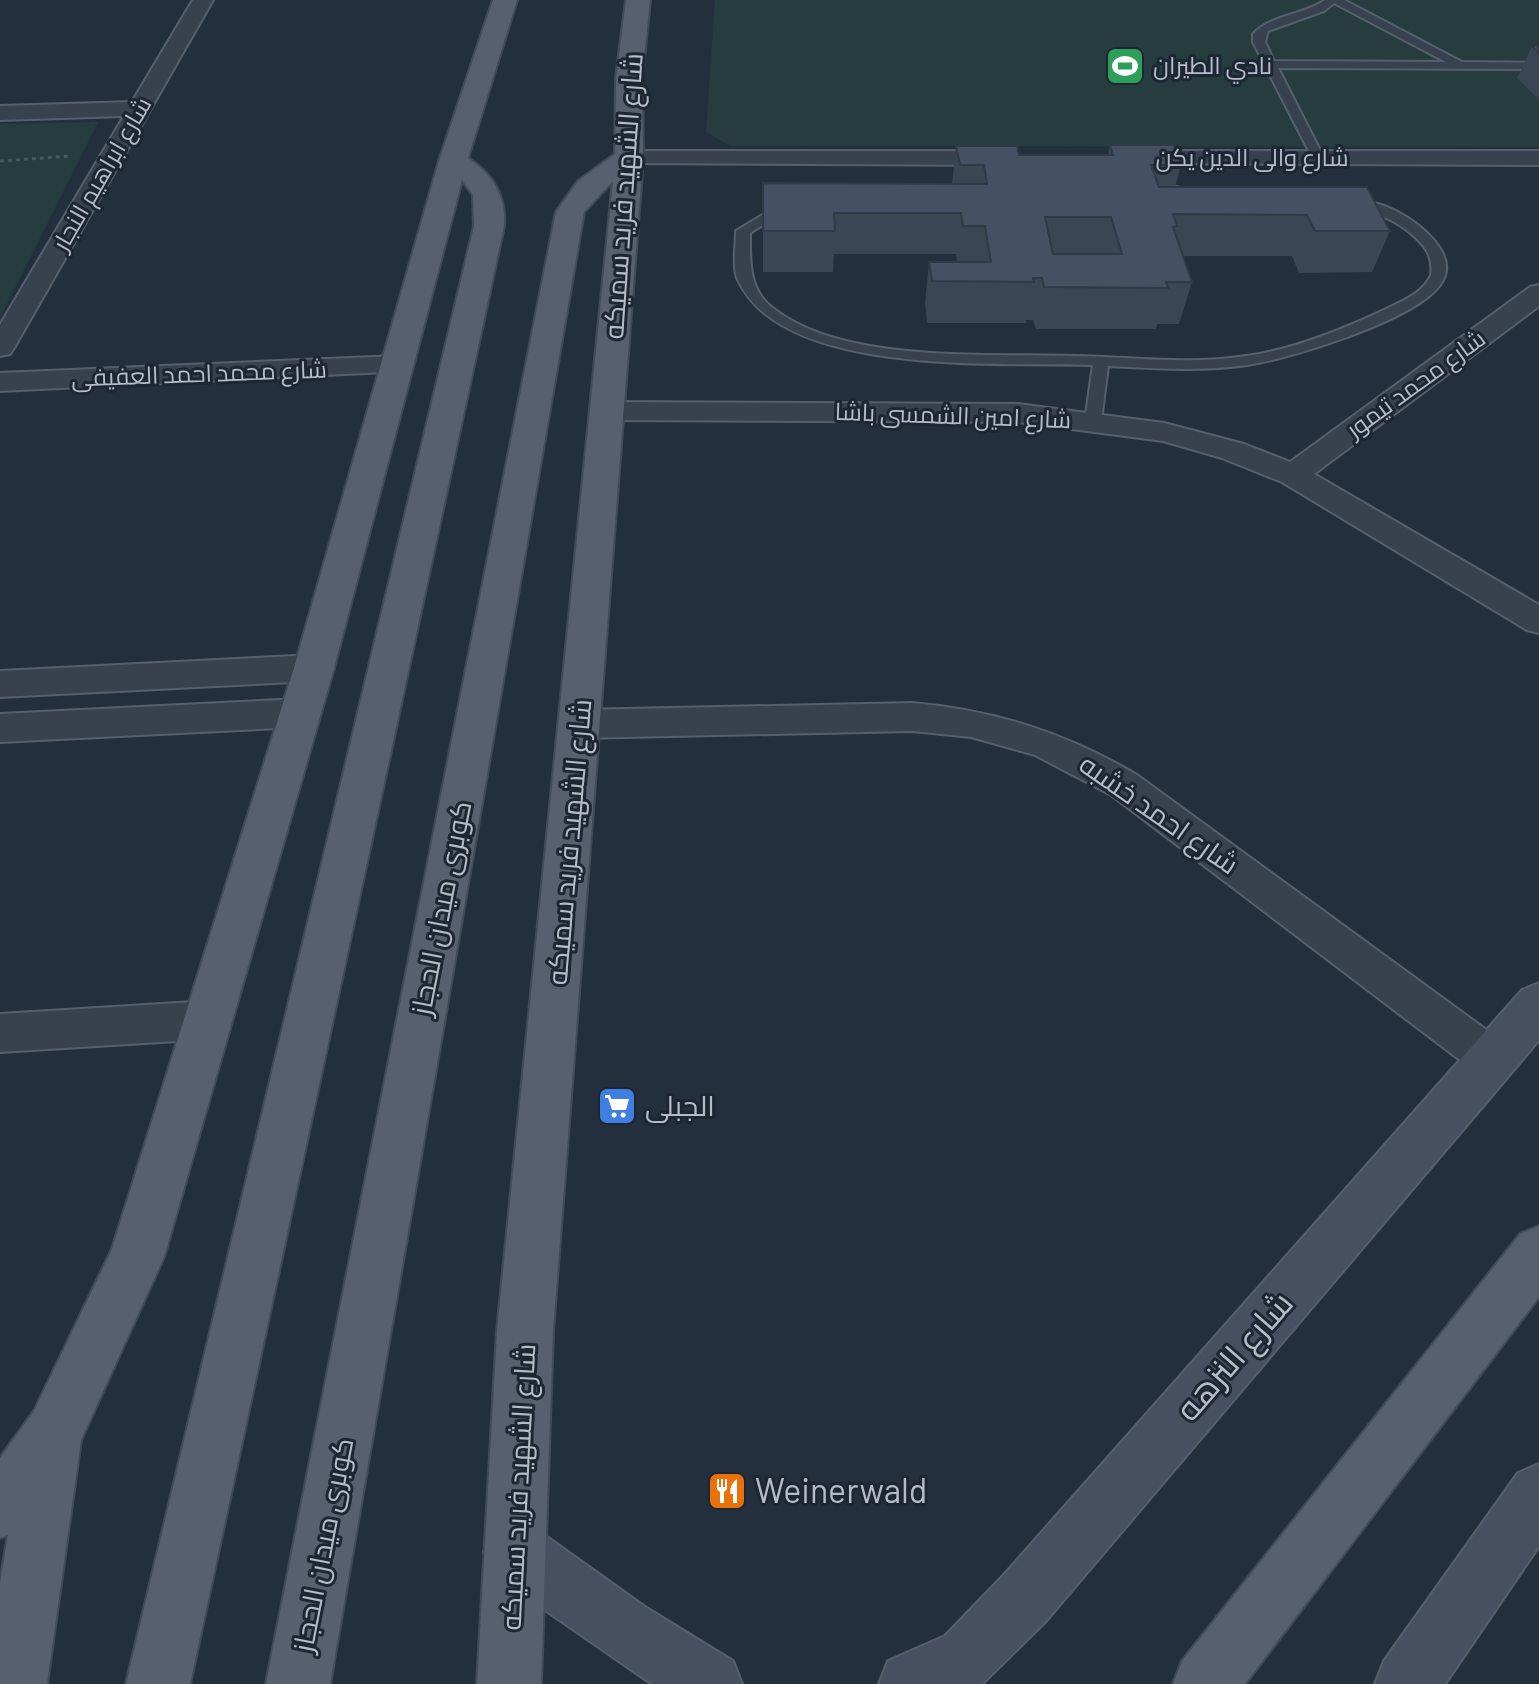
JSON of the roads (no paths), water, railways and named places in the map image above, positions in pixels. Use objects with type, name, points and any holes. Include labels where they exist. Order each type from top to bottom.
[{"type":"main road","points":[[0,1508],[55,1432],[137,1257],[314,668],[453,161],[505,0]]},
{"type":"main road","name":"شارع الشهيد فريد سميكه","points":[[509,1684],[525,1331],[629,158],[629,78],[638,0]]},
{"type":"main road","name":"كوبرى ميدان الحجاز","points":[[298,1684],[570,212],[582,192],[602,173],[629,158]]},
{"type":"main road","points":[[158,1684],[489,226],[492,207],[486,189],[473,173],[453,161]]},
{"type":"main road","name":"شارع النزهه","points":[[911,1684],[968,1671],[1024,1599],[1539,1005]]},
{"type":"main road","points":[[1205,1684],[1539,1253]]},
{"type":"main road","points":[[15,1684],[55,1432]]},
{"type":"main road","points":[[1407,1684],[1539,1494]]},
{"type":"main road","points":[[515,1552],[623,1629],[710,1684]]},
{"type":"street","name":"شارع ابراهيم النجار","points":[[0,348],[203,0]]},
{"type":"street","points":[[0,113],[140,109]]},
{"type":"street","points":[[629,158],[1036,158]]},
{"type":"street","name":"شارع والى الدين يكن","points":[[1099,158],[1539,158]]},
{"type":"street","name":"شارع محمد تيمور","points":[[1293,475],[1539,293]]},
{"type":"street","name":"شارع محمد احمد العفيفى","points":[[0,382],[397,365]]},
{"type":"street","name":"شارع امين الشمسى باشا","points":[[606,411],[1018,413],[1164,432],[1219,447],[1293,475],[1539,621]]},
{"type":"street","points":[[0,684],[314,668]]},
{"type":"street","points":[[0,728],[300,713]]},
{"type":"street","name":"شارع احمد خشبه","points":[[579,724],[912,717],[967,720],[1023,733],[1076,755],[1124,785],[1492,1059]]},
{"type":"street","points":[[0,1033],[210,1020]]},
{"type":"lane","points":[[1318,158],[1259,42],[1259,34],[1264,29],[1320,9],[1334,0],[1461,65]]},
{"type":"lane","points":[[1270,64],[1539,66]]},
{"type":"lane","points":[[952,189],[1165,189],[1225,202],[1367,206],[1399,217],[1435,249],[1439,271],[1435,283],[1423,294],[1371,320],[1293,350],[1247,361],[1101,361],[901,355],[815,337],[785,323],[762,307],[750,290],[738,266],[743,231],[769,215],[905,208],[952,189]]},
{"type":"lane","points":[[1093,421],[1101,361]]},
{"type":"place","name":"نادي الطيران","points":[[1125,66]]},
{"type":"place","name":"الجبلى","points":[[617,1106]]},
{"type":"place","name":"Weinerwald","points":[[727,1491]]}]
